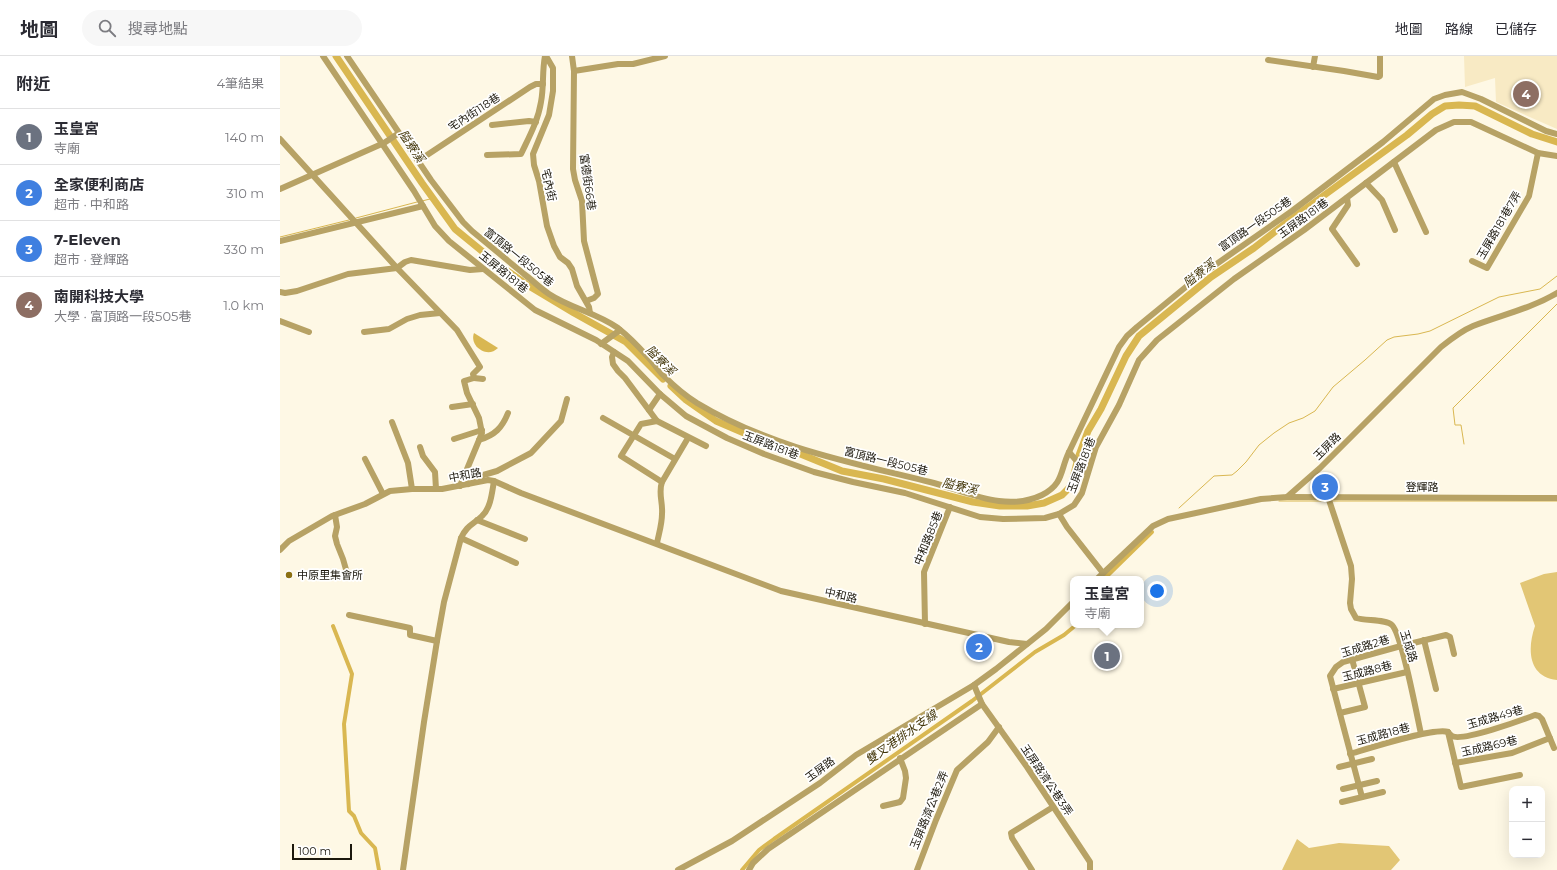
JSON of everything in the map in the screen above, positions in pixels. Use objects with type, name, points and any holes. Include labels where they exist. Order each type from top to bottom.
[{"type":"street","name":"玉屏路181巷","points":[[323,56],[383,143],[435,226],[448,240],[541,314],[603,343],[628,361],[660,394],[686,416],[714,432],[764,454],[814,472],[905,493],[980,517],[1003,519],[1045,518],[1059,514],[1074,505],[1079,498],[1086,473],[1096,447],[1119,405],[1139,360],[1157,340],[1234,279],[1347,198],[1442,126],[1460,122],[1471,122],[1538,153],[1557,156]]},
{"type":"street","name":"富頂路一段505巷","points":[[348,56],[398,134],[463,222],[472,231],[549,294],[590,313],[619,331],[646,355],[664,376],[697,402],[751,431],[849,464],[936,484],[981,498],[1011,502],[1041,496],[1052,488],[1061,478],[1064,462],[1070,453],[1119,347],[1127,336],[1198,277],[1292,211],[1377,147],[1434,99],[1445,95],[1462,92],[1481,99],[1546,131],[1557,134]]},
{"type":"street","points":[[487,155],[521,154],[536,122],[541,102],[543,84],[542,69],[545,56]]},
{"type":"street","name":"宅內街","points":[[545,56],[552,68],[553,91],[549,115],[533,154],[534,165],[554,246],[560,257],[568,262],[572,269],[577,286],[589,307],[590,313]]},
{"type":"street","name":"富德街66巷","points":[[572,56],[574,71],[575,180],[582,201],[584,241],[598,294],[598,296],[586,301]]},
{"type":"street","points":[[574,71],[612,64],[633,64],[664,56]]},
{"type":"street","points":[[1313,67],[1315,56]]},
{"type":"street","points":[[1268,60],[1279,59],[1313,67],[1378,77],[1380,76],[1380,56]]},
{"type":"street","name":"宅內街118巷","points":[[418,161],[530,87],[536,84],[543,84]]},
{"type":"street","points":[[492,125],[530,121],[536,122]]},
{"type":"street","points":[[280,189],[383,143],[398,134]]},
{"type":"street","points":[[280,139],[396,268],[460,334],[480,367],[473,374],[474,378]]},
{"type":"street","name":"玉屏路181巷7弄","points":[[1472,261],[1487,268],[1529,196],[1538,153]]},
{"type":"street","points":[[1394,162],[1426,232]]},
{"type":"street","points":[[1366,183],[1382,200],[1395,230]]},
{"type":"street","points":[[1347,198],[1348,205],[1332,229],[1357,264]]},
{"type":"street","points":[[280,241],[421,204]]},
{"type":"street","points":[[280,292],[286,293],[297,291],[348,274],[396,268],[404,262],[411,260],[470,270],[484,269]]},
{"type":"street","name":"玉屏路","points":[[1287,497],[1320,468],[1442,347],[1455,336],[1472,326],[1529,307],[1557,293]]},
{"type":"street","points":[[364,332],[389,329],[407,319],[420,315],[440,313]]},
{"type":"street","points":[[280,321],[309,332]]},
{"type":"street","points":[[603,343],[619,331]]},
{"type":"street","points":[[614,352],[612,356],[613,364],[657,421],[706,446]]},
{"type":"street","points":[[460,486],[482,433],[479,418],[472,404],[464,381],[474,378],[483,379]]},
{"type":"street","points":[[648,410],[660,394]]},
{"type":"street","points":[[468,484],[473,478],[497,471],[531,453],[561,421],[567,399]]},
{"type":"street","points":[[452,407],[472,404]]},
{"type":"street","points":[[480,440],[496,433],[504,423],[508,413]]},
{"type":"street","points":[[603,418],[675,459]]},
{"type":"street","points":[[657,421],[640,424],[621,456],[662,482]]},
{"type":"street","points":[[392,422],[408,463],[412,489]]},
{"type":"street","points":[[454,439],[482,430]]},
{"type":"street","points":[[657,543],[662,515],[659,490],[662,482],[688,438]]},
{"type":"street","points":[[420,447],[423,456],[434,472],[436,489]]},
{"type":"street","points":[[1070,453],[1086,473]]},
{"type":"street","points":[[365,459],[383,494]]},
{"type":"street","name":"中和路","points":[[280,550],[289,541],[335,515],[365,504],[390,491],[436,489],[482,481],[494,481],[527,495],[781,591],[925,624],[1009,642],[1027,644]]},
{"type":"street","points":[[403,870],[424,722],[444,602],[461,538],[465,529],[487,511],[494,481]]},
{"type":"street","points":[[1100,576],[1153,526],[1168,519],[1261,499],[1287,497]]},
{"type":"street","name":"登輝路","points":[[1287,497],[1557,498]]},
{"type":"street","name":"玉成路","points":[[1328,498],[1351,566],[1352,579],[1350,603],[1353,614],[1356,618],[1362,620],[1386,622],[1392,625],[1400,646],[1421,734]]},
{"type":"street","name":"中和路85巷","points":[[925,624],[924,572],[950,507]]},
{"type":"street","points":[[1059,514],[1067,527],[1103,573]]},
{"type":"street","points":[[335,515],[337,527],[335,536],[347,572]]},
{"type":"street","points":[[477,520],[525,539]]},
{"type":"street","points":[[461,538],[516,563]]},
{"type":"street","name":"玉屏路","points":[[678,870],[732,841],[820,783],[856,755],[974,685],[1046,629],[1070,605]]},
{"type":"street","points":[[350,615],[410,628],[410,635],[437,641]]},
{"type":"street","name":"玉成路2巷","points":[[1333,689],[1330,676],[1336,667],[1343,662],[1352,659],[1446,635],[1450,637],[1454,654]]},
{"type":"street","points":[[1424,640],[1436,689]]},
{"type":"street","points":[[1340,713],[1365,707],[1352,659]]},
{"type":"street","name":"玉成路8巷","points":[[1333,689],[1406,672]]},
{"type":"street","points":[[748,870],[753,863],[768,849],[900,758],[982,704],[974,685]]},
{"type":"street","name":"玉成路18巷","points":[[1333,689],[1362,797]]},
{"type":"street","name":"玉屏路濟公巷3弄","points":[[982,704],[1090,862],[1090,870]]},
{"type":"street","name":"玉成路49巷","points":[[1448,732],[1452,736],[1458,737],[1490,730],[1535,715],[1542,719],[1554,748]]},
{"type":"street","name":"玉屏路濟公巷2弄","points":[[917,870],[957,770],[988,742],[999,727]]},
{"type":"street","points":[[1421,734],[1443,730],[1448,732],[1461,787],[1520,775]]},
{"type":"street","name":"玉成路18巷","points":[[1350,754],[1421,734]]},
{"type":"street","name":"玉成路69巷","points":[[1456,763],[1512,753],[1550,738]]},
{"type":"street","points":[[883,806],[900,802],[903,798],[906,778],[900,758]]},
{"type":"street","points":[[1339,767],[1372,759]]},
{"type":"street","points":[[1343,789],[1377,781]]},
{"type":"street","points":[[1342,802],[1383,792]]},
{"type":"street","points":[[1032,870],[1012,838],[1012,831],[1053,807]]},
{"type":"shaded area","points":[[1464,56],[1557,56],[1557,129],[1496,102],[1495,78],[1465,87]]},
{"type":"shaded area","points":[[474,333],[498,348],[489,352],[480,350],[474,342]]},
{"type":"shaded area","points":[[1557,572],[1557,680],[1547,678],[1540,674],[1535,668],[1532,660],[1531,644],[1535,626],[1520,583],[1544,574]]},
{"type":"shaded area","points":[[1297,839],[1309,848],[1339,843],[1389,846],[1400,860],[1391,870],[1282,870]]},
{"type":"waterway","name":"隘寮溪","points":[[336,56],[455,229],[499,265],[529,286],[626,342],[663,379]]},
{"type":"waterway","name":"隘寮溪","points":[[671,386],[686,400],[716,421],[842,471],[884,479],[973,502],[1000,506],[1027,506],[1044,503],[1062,495],[1071,486],[1078,458],[1088,431],[1101,409],[1126,356],[1139,336],[1211,277],[1254,248],[1407,135],[1432,114],[1445,106],[1475,106],[1532,134],[1557,142]]},
{"type":"waterway","points":[[422,201],[434,198]]},
{"type":"waterway","points":[[356,218],[417,202]]},
{"type":"waterway","points":[[280,237],[349,220]]},
{"type":"waterway","points":[[1179,508],[1214,476],[1232,475],[1246,462],[1259,445],[1274,433],[1289,423],[1303,418],[1315,411],[1333,387],[1387,340],[1394,337],[1430,331],[1499,297],[1540,289],[1557,276]]},
{"type":"waterway","points":[[1464,444],[1461,425],[1455,425],[1453,408],[1557,304]]},
{"type":"waterway","points":[[1279,501],[1326,501]]},
{"type":"waterway","points":[[1331,501],[1557,501]]},
{"type":"waterway","name":"雙叉港排水支線","points":[[1107,576],[1152,532]]},
{"type":"waterway","points":[[333,626],[352,674],[344,724],[349,811],[354,816],[361,833],[375,848],[379,870]]},
{"type":"waterway","name":"雙叉港排水支線","points":[[742,870],[759,850],[774,839],[972,701],[1035,652],[1064,635],[1072,628]]},
{"type":"place","name":"南開科技大學","points":[[1526,94]]},
{"type":"place","name":"7-Eleven","points":[[1325,487]]},
{"type":"place","name":"中原里集會所","points":[[289,575]]},
{"type":"place","name":"全家便利商店","points":[[979,647]]},
{"type":"place","name":"玉皇宮","points":[[1107,656]]}]
